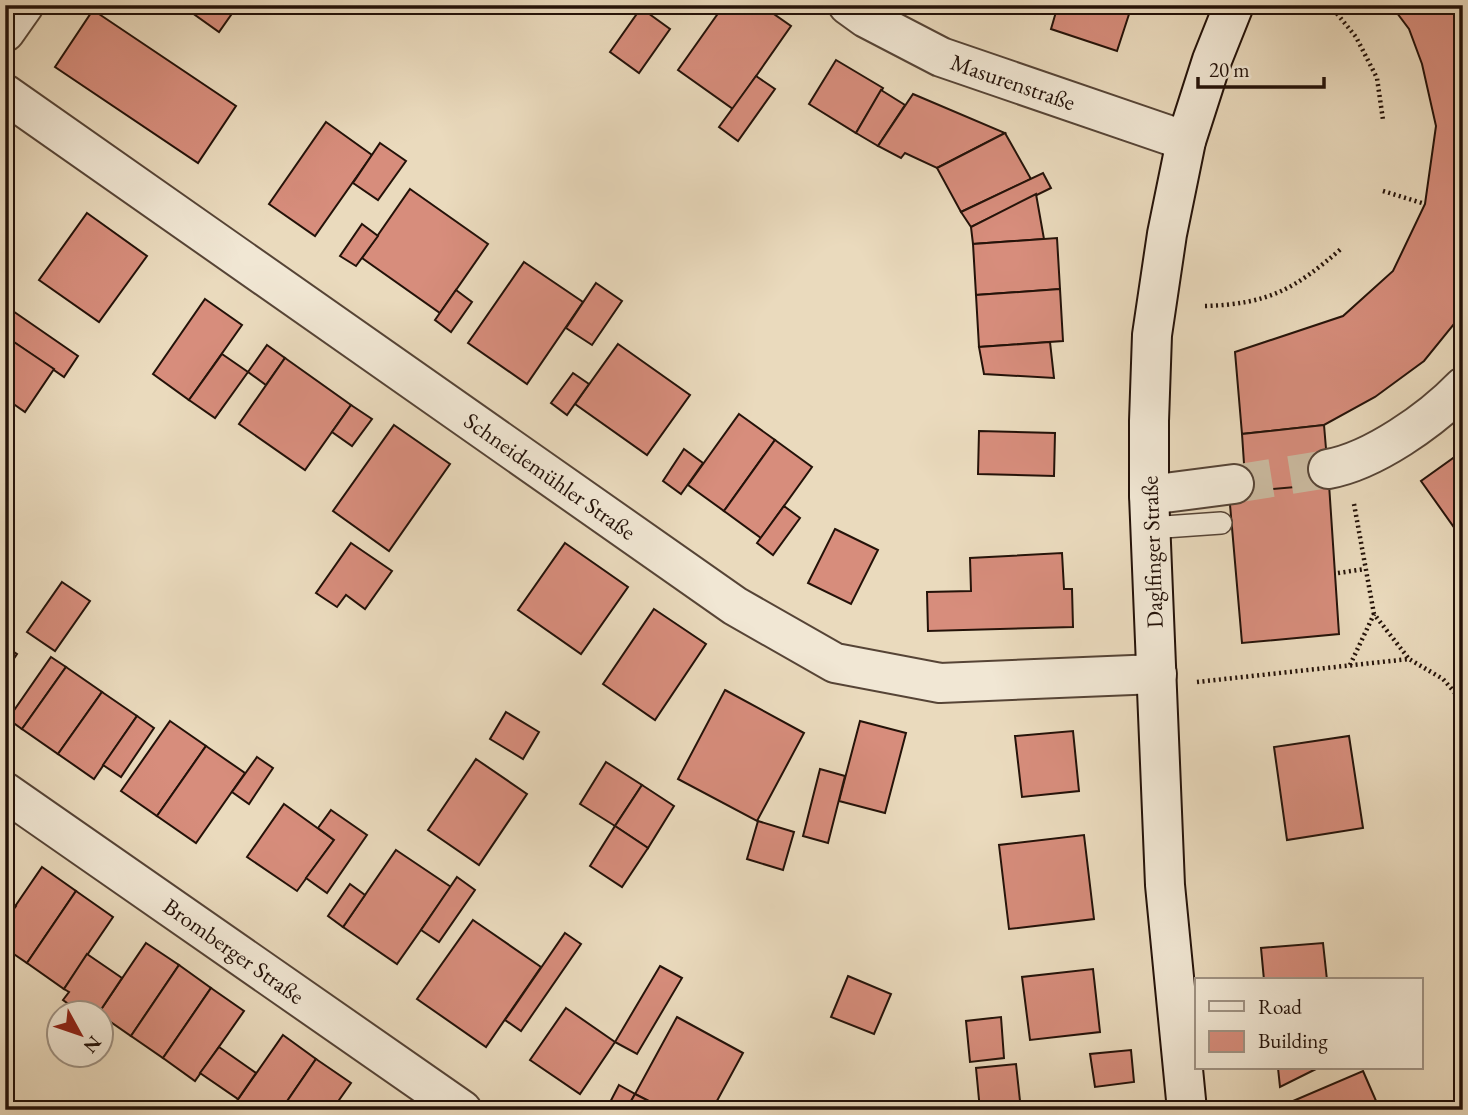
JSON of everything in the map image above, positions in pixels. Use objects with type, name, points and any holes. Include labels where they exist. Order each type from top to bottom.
[{"type":"street","points":[[5,32],[24,5]]},
{"type":"street","name":"Masurenstraße","points":[[848,5],[866,18],[941,57],[1186,141]]},
{"type":"street","name":"Daglfinger Straße","points":[[1187,1110],[1165,885],[1149,511],[1153,335],[1167,234],[1186,141],[1212,60],[1234,5]]},
{"type":"street","name":"Schneidemühler Straße","points":[[5,94],[735,606],[835,663],[940,682],[1157,680]]},
{"type":"street","points":[[1338,467],[1414,428],[1463,387]]},
{"type":"street","points":[[1149,511],[1234,484]]},
{"type":"street","name":"Bromberger Straße","points":[[5,792],[462,1110]]},
{"type":"lane","points":[[1149,511],[1221,523]]},
{"type":"path","points":[[1330,5],[1356,37],[1377,78],[1383,120]]},
{"type":"path","points":[[1383,191],[1425,204]]},
{"type":"path","points":[[1205,306],[1236,305],[1271,296],[1308,277],[1342,247]]},
{"type":"path","points":[[1338,467],[1374,614],[1409,659],[1443,679],[1463,702]]},
{"type":"path","points":[[1338,573],[1364,569]]},
{"type":"path","points":[[1350,665],[1374,614]]},
{"type":"path","points":[[1157,680],[1409,659]]},
{"type":"building","points":[[181,5],[238,5],[219,32]]},
{"type":"building","points":[[724,5],[761,5],[791,26],[733,109],[678,70]]},
{"type":"building","points":[[1058,5],[1132,5],[1117,51],[1051,29]]},
{"type":"building","points":[[1391,5],[1463,5],[1463,313],[1424,361],[1375,397],[1324,425],[1242,434],[1235,352],[1343,316],[1393,271],[1425,204],[1436,126],[1422,64],[1409,29]]},
{"type":"building","points":[[641,8],[670,29],[639,73],[610,52]]},
{"type":"building","points":[[93,10],[236,106],[198,163],[55,67]]},
{"type":"building","points":[[836,60],[883,88],[856,133],[809,104]]},
{"type":"building","points":[[756,76],[775,89],[738,141],[719,127]]},
{"type":"building","points":[[881,90],[905,105],[878,146],[856,133]]},
{"type":"building","points":[[913,94],[1005,133],[937,168],[905,153],[901,158],[878,146]]},
{"type":"building","points":[[326,122],[372,155],[315,236],[269,204]]},
{"type":"building","points":[[1005,133],[1031,179],[961,212],[937,168]]},
{"type":"building","points":[[380,143],[406,161],[378,200],[353,183]]},
{"type":"building","points":[[1043,173],[1051,188],[971,227],[961,212]]},
{"type":"building","points":[[410,189],[488,244],[440,313],[362,258]]},
{"type":"building","points":[[1036,194],[1044,239],[973,244],[971,227]]},
{"type":"building","points":[[87,213],[147,256],[99,322],[39,280]]},
{"type":"building","points":[[362,224],[378,236],[356,266],[340,256]]},
{"type":"building","points":[[1057,238],[1060,289],[976,295],[973,244]]},
{"type":"building","points":[[524,262],[583,302],[527,384],[468,343]]},
{"type":"building","points":[[596,283],[622,301],[592,345],[566,328]]},
{"type":"building","points":[[1060,289],[1063,341],[979,347],[976,295]]},
{"type":"building","points":[[456,290],[472,302],[451,332],[435,320]]},
{"type":"building","points":[[205,299],[242,325],[189,400],[153,374]]},
{"type":"building","points":[[10,309],[78,356],[64,377],[5,336],[5,316]]},
{"type":"building","points":[[5,336],[54,369],[25,412],[5,398]]},
{"type":"building","points":[[1050,342],[1054,378],[984,374],[979,347]]},
{"type":"building","points":[[618,344],[690,395],[647,455],[575,404]]},
{"type":"building","points":[[267,345],[285,358],[266,385],[248,372]]},
{"type":"building","points":[[222,354],[248,372],[215,418],[189,400]]},
{"type":"building","points":[[285,358],[351,405],[305,470],[239,424]]},
{"type":"building","points":[[573,373],[589,384],[567,415],[551,403]]},
{"type":"building","points":[[351,405],[372,419],[352,446],[332,432]]},
{"type":"building","points":[[739,414],[775,440],[724,511],[688,485]]},
{"type":"building","points":[[394,425],[450,464],[389,551],[333,511]]},
{"type":"building","points":[[1324,425],[1329,484],[1246,493],[1242,434]]},
{"type":"building","points":[[979,431],[1055,433],[1054,476],[978,474]]},
{"type":"building","points":[[775,440],[812,467],[761,538],[724,511]]},
{"type":"building","points":[[684,449],[703,463],[681,494],[663,481]]},
{"type":"building","points":[[1463,451],[1463,540],[1421,481]]},
{"type":"building","points":[[1329,484],[1339,634],[1242,643],[1229,493]]},
{"type":"building","points":[[784,506],[800,518],[773,555],[757,543]]},
{"type":"building","points":[[835,529],[878,550],[851,604],[808,583]]},
{"type":"building","points":[[351,543],[392,571],[365,609],[346,595],[337,607],[316,593]]},
{"type":"building","points":[[565,543],[628,587],[581,654],[518,610]]},
{"type":"building","points":[[1062,553],[1064,589],[1072,589],[1073,627],[928,631],[927,592],[971,591],[970,558]]},
{"type":"building","points":[[62,582],[90,601],[55,651],[27,632]]},
{"type":"building","points":[[654,609],[706,644],[655,720],[603,684]]},
{"type":"building","points":[[5,646],[17,654],[5,672]]},
{"type":"building","points":[[51,657],[66,667],[22,729],[8,719]]},
{"type":"building","points":[[66,667],[102,692],[58,754],[22,729]]},
{"type":"building","points":[[725,690],[804,733],[757,821],[678,779]]},
{"type":"building","points":[[102,692],[137,716],[94,779],[58,754]]},
{"type":"building","points":[[506,712],[539,732],[523,759],[490,739]]},
{"type":"building","points":[[137,716],[154,728],[121,777],[103,765]]},
{"type":"building","points":[[170,721],[206,746],[157,816],[121,791]]},
{"type":"building","points":[[860,721],[906,733],[885,813],[839,801]]},
{"type":"building","points":[[1073,731],[1079,791],[1022,797],[1015,736]]},
{"type":"building","points":[[1349,736],[1363,828],[1287,840],[1274,747]]},
{"type":"building","points":[[206,746],[245,773],[196,843],[157,816]]},
{"type":"building","points":[[257,757],[273,768],[249,804],[232,792]]},
{"type":"building","points":[[476,759],[527,794],[479,865],[428,830]]},
{"type":"building","points":[[606,762],[642,785],[615,826],[580,804]]},
{"type":"building","points":[[820,769],[845,776],[828,843],[803,836]]},
{"type":"building","points":[[642,785],[674,806],[648,848],[615,826]]},
{"type":"building","points":[[284,804],[334,840],[297,891],[247,857]]},
{"type":"building","points":[[331,810],[367,835],[327,893],[306,878],[334,840],[318,828]]},
{"type":"building","points":[[758,821],[794,832],[783,870],[747,859]]},
{"type":"building","points":[[615,826],[648,848],[622,887],[590,866]]},
{"type":"building","points":[[1084,835],[1094,919],[1009,929],[999,845]]},
{"type":"building","points":[[396,850],[451,887],[397,964],[343,927]]},
{"type":"building","points":[[42,867],[76,891],[27,963],[5,948],[5,921]]},
{"type":"building","points":[[457,877],[475,890],[439,942],[421,930]]},
{"type":"building","points":[[350,884],[365,895],[343,927],[328,916]]},
{"type":"building","points":[[76,891],[113,917],[64,989],[27,963]]},
{"type":"building","points":[[5,899],[16,906],[5,921]]},
{"type":"building","points":[[473,920],[541,967],[486,1047],[417,999]]},
{"type":"building","points":[[565,933],[581,944],[521,1031],[505,1020]]},
{"type":"building","points":[[146,943],[179,965],[131,1036],[116,1026],[116,1000],[107,1000]]},
{"type":"building","points":[[1323,943],[1327,978],[1264,978],[1261,948]]},
{"type":"building","points":[[87,954],[122,978],[107,1000],[63,1000],[69,992],[64,989]]},
{"type":"building","points":[[179,965],[211,988],[163,1058],[131,1036]]},
{"type":"building","points":[[660,966],[682,978],[637,1054],[615,1042]]},
{"type":"building","points":[[1093,969],[1100,1032],[1030,1040],[1022,977]]},
{"type":"building","points":[[848,976],[891,994],[874,1034],[831,1017]]},
{"type":"building","points":[[211,988],[244,1011],[195,1081],[163,1058]]},
{"type":"building","points":[[566,1008],[615,1042],[580,1094],[530,1060]]},
{"type":"building","points":[[677,1017],[743,1053],[712,1110],[664,1110],[635,1094]]},
{"type":"building","points":[[1001,1017],[1004,1058],[970,1062],[966,1021]]},
{"type":"building","points":[[283,1035],[316,1059],[281,1110],[241,1110],[234,1105]]},
{"type":"building","points":[[219,1047],[256,1073],[238,1099],[200,1073]]},
{"type":"building","points":[[1131,1050],[1134,1082],[1095,1087],[1090,1054]]},
{"type":"building","points":[[316,1059],[351,1083],[332,1110],[281,1110]]},
{"type":"building","points":[[1016,1064],[1021,1110],[980,1110],[976,1068]]},
{"type":"building","points":[[1278,1070],[1314,1070],[1280,1087]]},
{"type":"building","points":[[1363,1071],[1380,1110],[1272,1110]]},
{"type":"building","points":[[619,1085],[635,1094],[626,1110],[606,1110]]},
{"type":"building","points":[[635,1094],[651,1102],[646,1110],[626,1110]]},
{"type":"tunnel","points":[[1234,484],[1328,469]]}]
